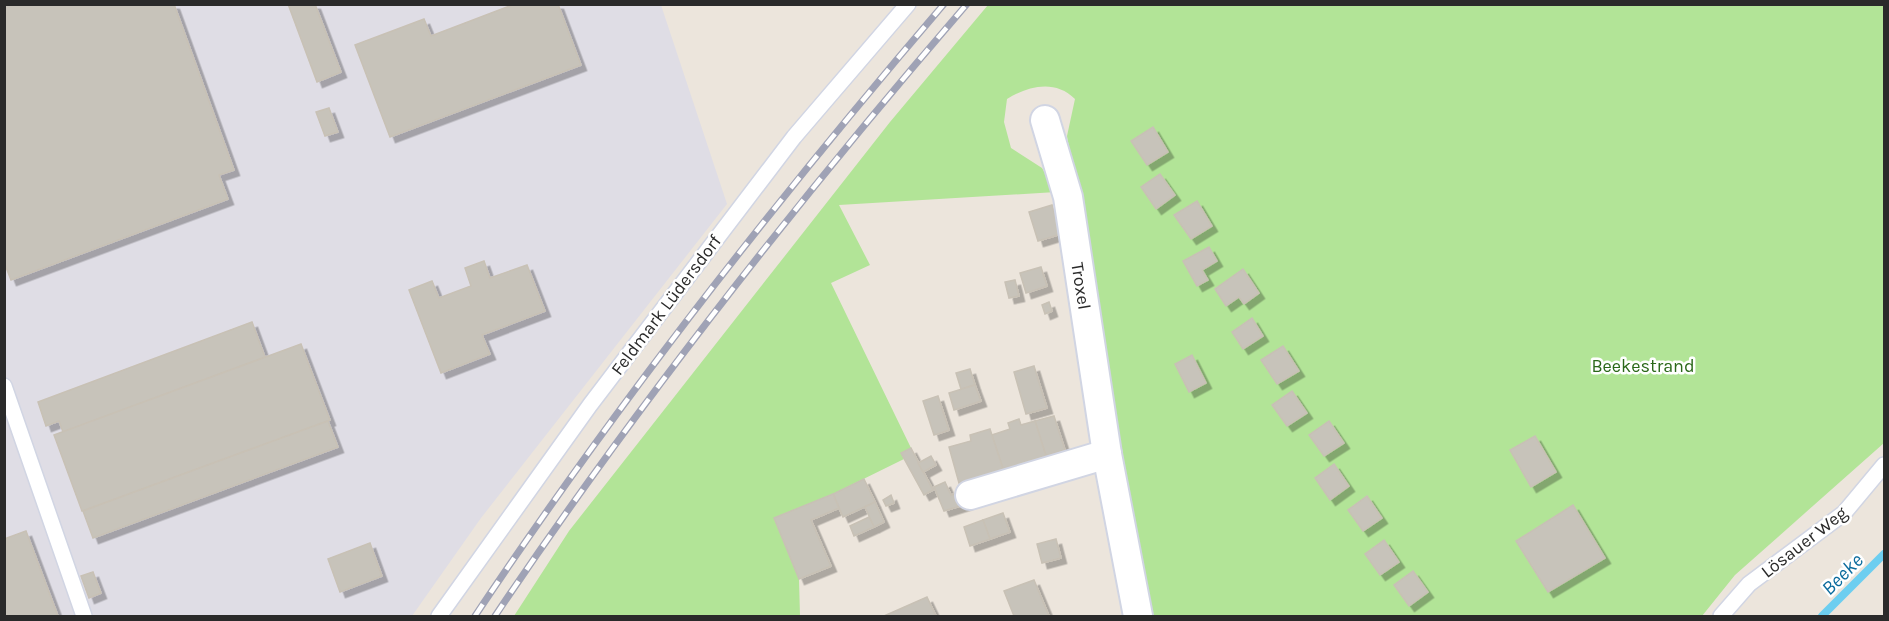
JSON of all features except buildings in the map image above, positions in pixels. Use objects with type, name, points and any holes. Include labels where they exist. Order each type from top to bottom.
[{"type":"street","name":"Troxel","points":[[1045,120],[1068,197],[1107,454],[1138,616]]},
{"type":"street","points":[[970,495],[1107,454]]},
{"type":"lane","name":"Feldmark Lüdersdorf","points":[[439,616],[590,405],[787,146],[908,4]]},
{"type":"lane","points":[[4,386],[84,616]]},
{"type":"lane","name":"Lösauer Weg","points":[[1721,616],[1749,584],[1844,513],[1884,465]]},
{"type":"shaded area","points":[[4,5],[661,5],[727,204],[481,518],[412,616],[5,616]]},
{"type":"green space","name":"Beekestrand","points":[[988,5],[1884,5],[1884,443],[1735,575],[1702,616],[1149,616],[1067,136],[1075,99],[1059,89],[1032,88],[1007,99],[1004,122],[1011,148],[1042,168],[1056,192],[839,205],[870,265],[831,283],[911,448],[901,453],[904,459],[833,494],[774,518],[799,579],[800,616],[514,616],[569,531],[890,122]]},
{"type":"waterway","name":"Beeke","points":[[1822,616],[1884,554]]},
{"type":"railway","points":[[475,616],[585,458],[700,303],[820,152],[944,4]]},
{"type":"railway","points":[[495,616],[605,458],[722,303],[842,152],[967,4]]}]
